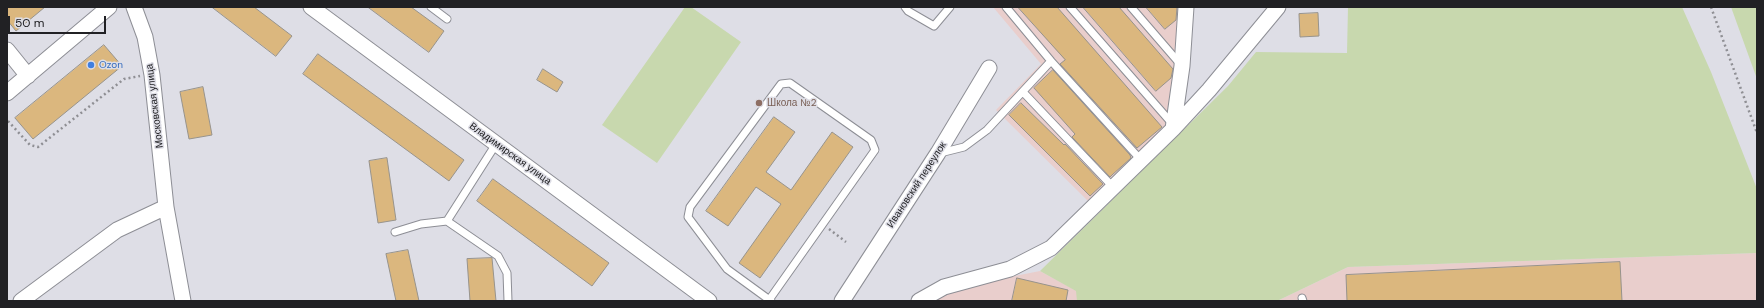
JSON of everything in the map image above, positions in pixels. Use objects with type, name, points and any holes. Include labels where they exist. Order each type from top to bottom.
[{"type":"street","points":[[7,93],[109,7]]},
{"type":"street","name":"Московская улица","points":[[134,7],[145,37],[152,74],[166,207],[183,301]]},
{"type":"street","name":"Владимирская улица","points":[[310,7],[709,301]]},
{"type":"street","points":[[1174,125],[1182,66],[1186,7]]},
{"type":"street","points":[[926,300],[944,287],[1010,269],[1051,248],[1141,160],[1209,90],[1278,7]]},
{"type":"street","points":[[7,50],[28,76]]},
{"type":"street","name":"Ивановский переулок","points":[[842,301],[938,153],[989,68]]},
{"type":"street","points":[[21,301],[117,230],[166,207]]},
{"type":"lane","points":[[431,7],[447,19]]},
{"type":"lane","points":[[905,7],[908,11],[934,26],[950,7]]},
{"type":"lane","points":[[1006,7],[1051,61],[1141,160]]},
{"type":"lane","points":[[1070,7],[1174,125]]},
{"type":"lane","points":[[1131,7],[1182,66]]},
{"type":"lane","points":[[938,153],[964,147],[987,130],[1051,61]]},
{"type":"lane","points":[[790,83],[871,140],[875,150],[770,300],[727,269],[688,217],[690,207],[781,84],[790,83]]},
{"type":"lane","points":[[1023,92],[1113,187]]},
{"type":"lane","points":[[447,221],[496,144]]},
{"type":"lane","points":[[394,232],[421,224],[447,221],[498,256],[507,273],[508,301]]},
{"type":"path","points":[[1711,7],[1757,133]]},
{"type":"path","points":[[8,121],[30,145],[38,147],[124,79],[152,74]]},
{"type":"path","points":[[822,225],[846,242]]},
{"type":"shaded area","points":[[993,7],[1192,7],[1167,126],[1088,201],[996,110],[1041,64]]},
{"type":"shaded area","points":[[1757,253],[1757,301],[1277,301],[1348,267]]},
{"type":"shaded area","points":[[1040,271],[1077,291],[1077,301],[934,301],[964,286]]},
{"type":"green space","points":[[685,7],[691,7],[741,42],[657,163],[602,125]]},
{"type":"green space","points":[[1348,7],[1682,7],[1711,72],[1757,189],[1757,253],[1348,267],[1277,301],[1077,301],[1076,291],[1040,271],[1228,86],[1256,52],[1347,53]]},
{"type":"green space","points":[[1731,7],[1757,7],[1757,79]]},
{"type":"building","points":[[7,7],[45,7],[16,31],[7,20]]},
{"type":"building","points":[[212,7],[254,7],[292,36],[276,56]]},
{"type":"building","points":[[368,7],[411,7],[444,31],[429,52]]},
{"type":"building","points":[[1018,7],[1057,7],[1162,127],[1137,148],[1060,64],[1065,60]]},
{"type":"building","points":[[1083,7],[1119,7],[1173,69],[1171,78],[1156,91]]},
{"type":"building","points":[[1146,7],[1177,7],[1176,20],[1165,29]]},
{"type":"building","points":[[1318,13],[1319,36],[1300,37],[1299,14]]},
{"type":"building","points":[[104,45],[122,66],[33,139],[15,118]]},
{"type":"building","points":[[318,54],[464,160],[449,181],[303,74]]},
{"type":"building","points":[[543,69],[563,82],[557,92],[537,80]]},
{"type":"building","points":[[1053,70],[1130,155],[1131,158],[1110,177],[1072,137],[1075,134],[1034,88]]},
{"type":"building","points":[[203,87],[212,135],[189,139],[180,92]]},
{"type":"building","points":[[1021,103],[1064,145],[1065,144],[1103,184],[1090,196],[1009,115]]},
{"type":"building","points":[[774,117],[795,132],[766,172],[791,190],[832,132],[853,147],[760,278],[739,263],[781,204],[756,187],[728,226],[706,211]]},
{"type":"building","points":[[387,158],[396,220],[378,223],[369,161]]},
{"type":"building","points":[[493,179],[609,263],[592,286],[477,201]]},
{"type":"building","points":[[408,250],[419,301],[396,301],[386,254]]},
{"type":"building","points":[[492,258],[496,301],[470,301],[467,259]]},
{"type":"building","points":[[1620,262],[1622,301],[1347,301],[1346,275]]},
{"type":"building","points":[[1017,278],[1068,290],[1066,301],[1012,301]]},
{"type":"place","name":"Ozon","points":[[91,65]]},
{"type":"place","name":"Школа №2","points":[[759,103]]}]
